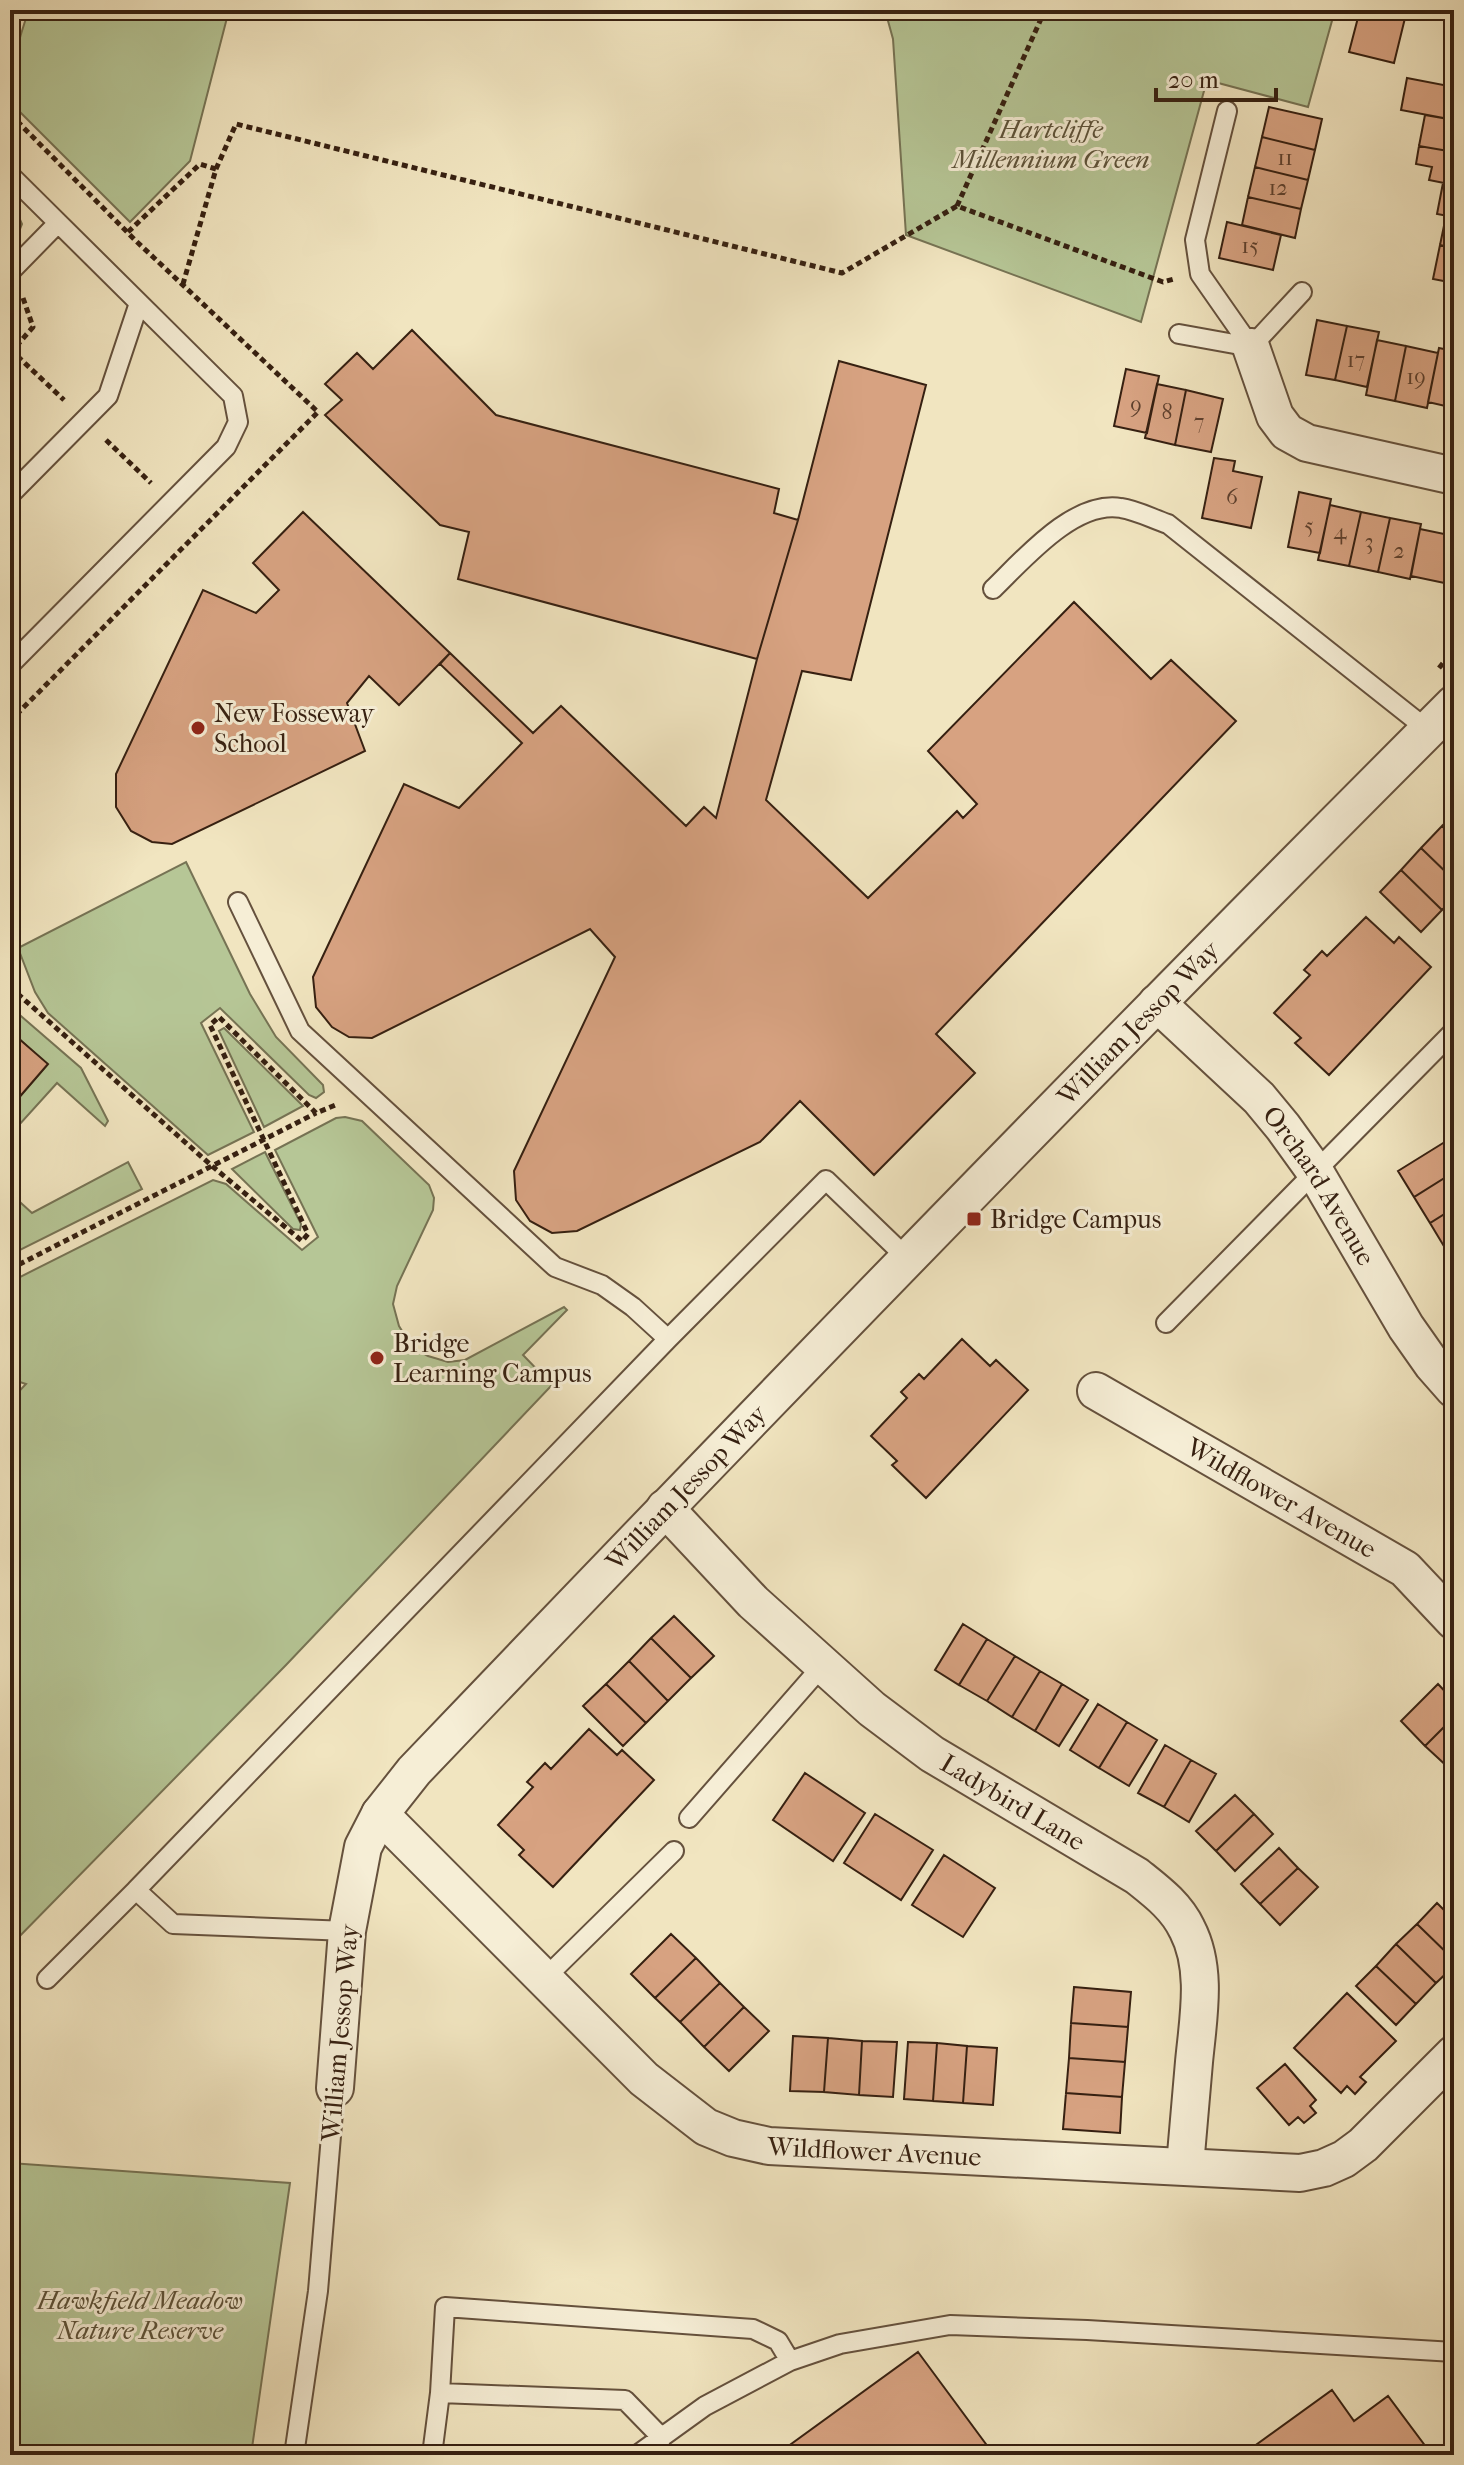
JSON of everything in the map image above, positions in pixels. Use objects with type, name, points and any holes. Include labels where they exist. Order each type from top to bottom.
[{"type":"street","points":[[1251,347],[1275,416],[1287,432],[1307,443],[1454,476]]},
{"type":"street","name":"William Jessop Way","points":[[335,2088],[347,1931],[363,1847],[380,1814],[414,1771],[665,1508],[1157,1003],[1443,723]]},
{"type":"street","name":"Orchard Avenue","points":[[1157,1003],[1259,1098],[1314,1170],[1406,1327],[1454,1389]]},
{"type":"street","name":"Wildflower Avenue","points":[[1096,1391],[1405,1569],[1454,1621]]},
{"type":"street","name":"Ladybird Lane","points":[[665,1508],[732,1581],[872,1709],[932,1754],[1137,1876],[1178,1913],[1196,1951],[1200,1998],[1185,2166]]},
{"type":"street","name":"Wildflower Avenue","points":[[380,1814],[644,2079],[706,2127],[733,2138],[769,2146],[1300,2173],[1324,2168],[1344,2159],[1363,2145],[1454,2054]]},
{"type":"lane","points":[[1227,111],[1195,240],[1200,274],[1251,347]]},
{"type":"lane","points":[[10,175],[233,396],[238,422],[226,447],[10,665]]},
{"type":"lane","points":[[10,272],[58,223]]},
{"type":"lane","points":[[1251,347],[1302,292]]},
{"type":"lane","points":[[10,495],[108,396],[139,303]]},
{"type":"lane","points":[[1179,334],[1251,347]]},
{"type":"lane","points":[[993,589],[1047,536],[1085,512],[1119,507],[1168,524],[1443,723]]},
{"type":"lane","points":[[238,902],[300,1031],[555,1267],[602,1285],[633,1307],[668,1339]]},
{"type":"lane","points":[[1166,1323],[1451,1034]]},
{"type":"lane","points":[[47,1979],[826,1180],[908,1259]]},
{"type":"lane","points":[[689,1818],[823,1665]]},
{"type":"lane","points":[[544,1979],[674,1851]]},
{"type":"lane","points":[[136,1890],[173,1924],[347,1931]]},
{"type":"lane","name":"William Jessop Way","points":[[294,2455],[318,2291],[335,2088]]},
{"type":"lane","points":[[432,2455],[440,2393],[445,2307],[753,2329],[778,2341],[790,2361]]},
{"type":"lane","points":[[637,2455],[705,2406],[790,2361],[840,2344],[950,2325],[1454,2352]]},
{"type":"lane","points":[[440,2393],[625,2400],[662,2438]]},
{"type":"path","points":[[10,41],[20,10]]},
{"type":"path","points":[[183,284],[216,169],[236,124],[842,273],[957,206],[1045,10]]},
{"type":"path","points":[[1449,10],[1454,25]]},
{"type":"path","points":[[10,114],[157,259]]},
{"type":"path","points":[[128,232],[200,164],[216,169]]},
{"type":"path","points":[[957,206],[1163,282],[1200,274]]},
{"type":"path","points":[[10,721],[201,530]]},
{"type":"path","points":[[10,987],[212,1166],[302,1241],[308,1234],[210,1025],[219,1017],[316,1113]]},
{"type":"path","points":[[10,1269],[316,1113],[367,1092]]},
{"type":"green space","points":[[29,10],[229,10],[190,161],[130,222],[10,102],[15,55]]},
{"type":"green space","name":"Hartcliffe Millennium Green","points":[[885,10],[1335,10],[1308,107],[1207,80],[1141,322],[906,235],[893,39]]},
{"type":"green space","points":[[10,208],[22,224],[10,242]]},
{"type":"green space","points":[[186,862],[250,994],[276,1037],[323,1085],[324,1092],[316,1098],[309,1095],[220,1008],[201,1023],[254,1132],[208,1155],[48,1013],[35,992],[18,948]]},
{"type":"green space","points":[[14,1010],[81,1068],[108,1121],[105,1126],[57,1083],[10,1135],[10,1108],[47,1065],[10,1030],[10,1015]]},
{"type":"green space","points":[[224,1028],[303,1106],[264,1127],[219,1031]]},
{"type":"green space","points":[[336,1118],[362,1121],[429,1185],[434,1198],[433,1210],[397,1286],[393,1304],[399,1326],[412,1347],[448,1362],[465,1360],[564,1307],[567,1310],[523,1355],[552,1385],[286,1665],[10,1946],[10,1401],[26,1384],[20,1382],[10,1386],[10,1282],[213,1180],[226,1184],[302,1250],[318,1237],[275,1150]]},
{"type":"green space","points":[[265,1152],[301,1224],[300,1230],[293,1229],[232,1169]]},
{"type":"green space","points":[[128,1162],[142,1189],[10,1255],[10,1193],[32,1213]]},
{"type":"green space","name":"Hawkfield Meadow Nature Reserve","points":[[10,2163],[290,2183],[251,2455],[10,2455]]},
{"type":"building","points":[[1360,10],[1405,18],[1394,63],[1349,52]]},
{"type":"building","points":[[1363,10],[1395,10],[1394,16]]},
{"type":"building","points":[[1407,78],[1454,87],[1454,120],[1401,110]]},
{"type":"building","points":[[1269,107],[1322,119],[1315,150],[1262,137]]},
{"type":"building","points":[[1425,115],[1454,120],[1454,152],[1419,146]]},
{"type":"building","points":[[1262,137],[1315,150],[1308,180],[1255,167]]},
{"type":"building","points":[[1419,146],[1454,152],[1454,185],[1429,180],[1432,167],[1416,164]]},
{"type":"building","points":[[1255,167],[1308,180],[1301,209],[1248,197]]},
{"type":"building","points":[[1443,183],[1454,185],[1454,217],[1437,214]]},
{"type":"building","points":[[1248,197],[1301,209],[1295,238],[1242,225]]},
{"type":"building","points":[[1446,216],[1454,217],[1454,248],[1440,245]]},
{"type":"building","points":[[1227,222],[1281,235],[1273,270],[1219,258]]},
{"type":"building","points":[[1440,245],[1454,248],[1454,283],[1433,279]]},
{"type":"building","points":[[1317,320],[1347,326],[1335,380],[1306,375]]},
{"type":"building","points":[[1347,326],[1379,332],[1367,387],[1335,380]]},
{"type":"building","points":[[412,330],[496,415],[779,489],[774,513],[798,520],[757,659],[458,579],[469,532],[440,525],[325,415],[342,400],[325,384],[357,353],[373,369]]},
{"type":"building","points":[[1377,340],[1406,346],[1395,401],[1366,395]]},
{"type":"building","points":[[1406,346],[1438,353],[1427,408],[1395,401]]},
{"type":"building","points":[[1439,348],[1454,351],[1454,408],[1428,402]]},
{"type":"building","points":[[839,361],[926,385],[851,680],[802,671],[766,800],[868,898],[957,811],[963,818],[977,804],[928,751],[1074,602],[1151,679],[1171,660],[1236,721],[936,1034],[975,1073],[874,1175],[800,1101],[760,1142],[577,1231],[552,1233],[530,1221],[516,1200],[514,1171],[615,957],[590,929],[372,1038],[349,1037],[332,1027],[316,1007],[313,977],[404,784],[459,808],[522,743],[440,664],[450,653],[533,733],[561,706],[686,826],[704,807],[716,818]]},
{"type":"building","points":[[1126,369],[1159,376],[1147,433],[1114,426]]},
{"type":"building","points":[[1157,384],[1186,390],[1175,445],[1145,438]]},
{"type":"building","points":[[1186,390],[1223,399],[1211,452],[1175,445]]},
{"type":"building","points":[[1214,458],[1235,461],[1233,471],[1262,477],[1251,528],[1202,518]]},
{"type":"building","points":[[1299,492],[1331,499],[1320,553],[1288,547]]},
{"type":"building","points":[[1330,505],[1361,512],[1349,566],[1318,560]]},
{"type":"building","points":[[303,512],[450,653],[399,705],[369,676],[347,703],[365,751],[172,844],[152,842],[131,831],[116,807],[116,774],[203,590],[256,613],[279,590],[253,563]]},
{"type":"building","points":[[1361,512],[1390,518],[1378,572],[1349,566]]},
{"type":"building","points":[[1390,518],[1421,524],[1410,579],[1378,572]]},
{"type":"building","points":[[1420,529],[1454,536],[1454,585],[1411,576]]},
{"type":"building","points":[[1454,814],[1454,838],[1442,826]]},
{"type":"building","points":[[1442,826],[1454,838],[1454,880],[1421,848]]},
{"type":"building","points":[[1421,848],[1454,880],[1454,898],[1442,910],[1401,870]]},
{"type":"building","points":[[1401,870],[1442,910],[1421,932],[1380,892]]},
{"type":"building","points":[[1366,917],[1394,943],[1399,937],[1431,967],[1329,1075],[1295,1043],[1301,1038],[1274,1013],[1310,975],[1304,970],[1322,951],[1327,956]]},
{"type":"building","points":[[10,1031],[48,1064],[10,1108]]},
{"type":"building","points":[[1448,1140],[1454,1148],[1454,1172],[1414,1197],[1398,1171]]},
{"type":"building","points":[[1454,1172],[1454,1208],[1430,1223],[1414,1197]]},
{"type":"building","points":[[1454,1208],[1454,1243],[1445,1248],[1430,1223]]},
{"type":"building","points":[[1454,1243],[1454,1262],[1445,1248]]},
{"type":"building","points":[[962,1339],[990,1366],[996,1360],[1028,1390],[926,1498],[892,1465],[897,1461],[871,1436],[907,1398],[901,1392],[919,1374],[924,1379]]},
{"type":"building","points":[[674,1616],[714,1656],[691,1678],[651,1638]]},
{"type":"building","points":[[963,1624],[987,1639],[959,1685],[935,1670]]},
{"type":"building","points":[[651,1638],[691,1678],[668,1701],[629,1661]]},
{"type":"building","points":[[987,1639],[1015,1656],[987,1701],[959,1685]]},
{"type":"building","points":[[1015,1656],[1040,1671],[1012,1717],[987,1701]]},
{"type":"building","points":[[629,1661],[668,1701],[646,1723],[606,1684]]},
{"type":"building","points":[[1040,1671],[1062,1684],[1035,1731],[1012,1717]]},
{"type":"building","points":[[606,1684],[646,1723],[623,1746],[583,1706]]},
{"type":"building","points":[[1062,1684],[1088,1700],[1059,1746],[1035,1731]]},
{"type":"building","points":[[1438,1684],[1454,1701],[1454,1717],[1425,1746],[1401,1721]]},
{"type":"building","points":[[1098,1704],[1127,1722],[1099,1768],[1070,1750]]},
{"type":"building","points":[[1454,1717],[1454,1765],[1450,1769],[1425,1746]]},
{"type":"building","points":[[1127,1722],[1157,1740],[1129,1786],[1099,1768]]},
{"type":"building","points":[[589,1729],[617,1755],[622,1750],[654,1780],[553,1887],[519,1855],[524,1850],[498,1825],[533,1787],[527,1782],[545,1763],[551,1769]]},
{"type":"building","points":[[1165,1745],[1191,1760],[1164,1807],[1138,1793]]},
{"type":"building","points":[[1191,1760],[1216,1774],[1189,1822],[1164,1807]]},
{"type":"building","points":[[805,1773],[865,1813],[833,1861],[773,1820]]},
{"type":"building","points":[[1235,1795],[1254,1814],[1216,1851],[1196,1831]]},
{"type":"building","points":[[875,1814],[933,1850],[901,1900],[844,1863]]},
{"type":"building","points":[[1254,1814],[1273,1834],[1235,1871],[1216,1851]]},
{"type":"building","points":[[1279,1848],[1298,1868],[1260,1904],[1241,1884]]},
{"type":"building","points":[[944,1855],[995,1888],[963,1937],[912,1905]]},
{"type":"building","points":[[1298,1868],[1318,1887],[1280,1925],[1260,1904]]},
{"type":"building","points":[[1437,1903],[1454,1920],[1454,1960],[1417,1924]]},
{"type":"building","points":[[1417,1924],[1454,1960],[1454,1966],[1436,1983],[1396,1944]]},
{"type":"building","points":[[671,1934],[696,1958],[655,1998],[631,1974]]},
{"type":"building","points":[[1396,1944],[1436,1983],[1416,2004],[1376,1966]]},
{"type":"building","points":[[696,1958],[720,1983],[680,2022],[655,1998]]},
{"type":"building","points":[[1376,1966],[1416,2004],[1396,2025],[1356,1986]]},
{"type":"building","points":[[720,1983],[744,2007],[704,2047],[680,2022]]},
{"type":"building","points":[[1074,1987],[1131,1992],[1128,2027],[1071,2023]]},
{"type":"building","points":[[1347,1993],[1396,2041],[1360,2077],[1366,2082],[1355,2094],[1347,2086],[1341,2093],[1294,2048]]},
{"type":"building","points":[[744,2007],[769,2031],[729,2071],[704,2047]]},
{"type":"building","points":[[1071,2023],[1128,2027],[1125,2062],[1069,2058]]},
{"type":"building","points":[[793,2036],[828,2038],[824,2092],[790,2091]]},
{"type":"building","points":[[828,2038],[862,2041],[859,2095],[824,2092]]},
{"type":"building","points":[[862,2041],[897,2042],[893,2097],[859,2095]]},
{"type":"building","points":[[908,2042],[937,2043],[933,2101],[904,2099]]},
{"type":"building","points":[[937,2043],[967,2046],[963,2103],[933,2101]]},
{"type":"building","points":[[967,2046],[997,2048],[993,2105],[963,2103]]},
{"type":"building","points":[[1069,2058],[1125,2062],[1122,2097],[1066,2093]]},
{"type":"building","points":[[1285,2064],[1316,2100],[1310,2106],[1316,2113],[1304,2123],[1298,2117],[1289,2125],[1257,2088]]},
{"type":"building","points":[[1066,2093],[1122,2097],[1120,2133],[1063,2129]]},
{"type":"building","points":[[918,2352],[994,2455],[776,2455]]},
{"type":"building","points":[[1332,2390],[1354,2421],[1388,2396],[1432,2455],[1242,2455]]},
{"type":"place","name":"New Fosseway School","points":[[198,728]]},
{"type":"place","name":"Bridge Campus","points":[[974,1219]]},
{"type":"place","name":"Bridge Learning Campus","points":[[377,1358]]}]
